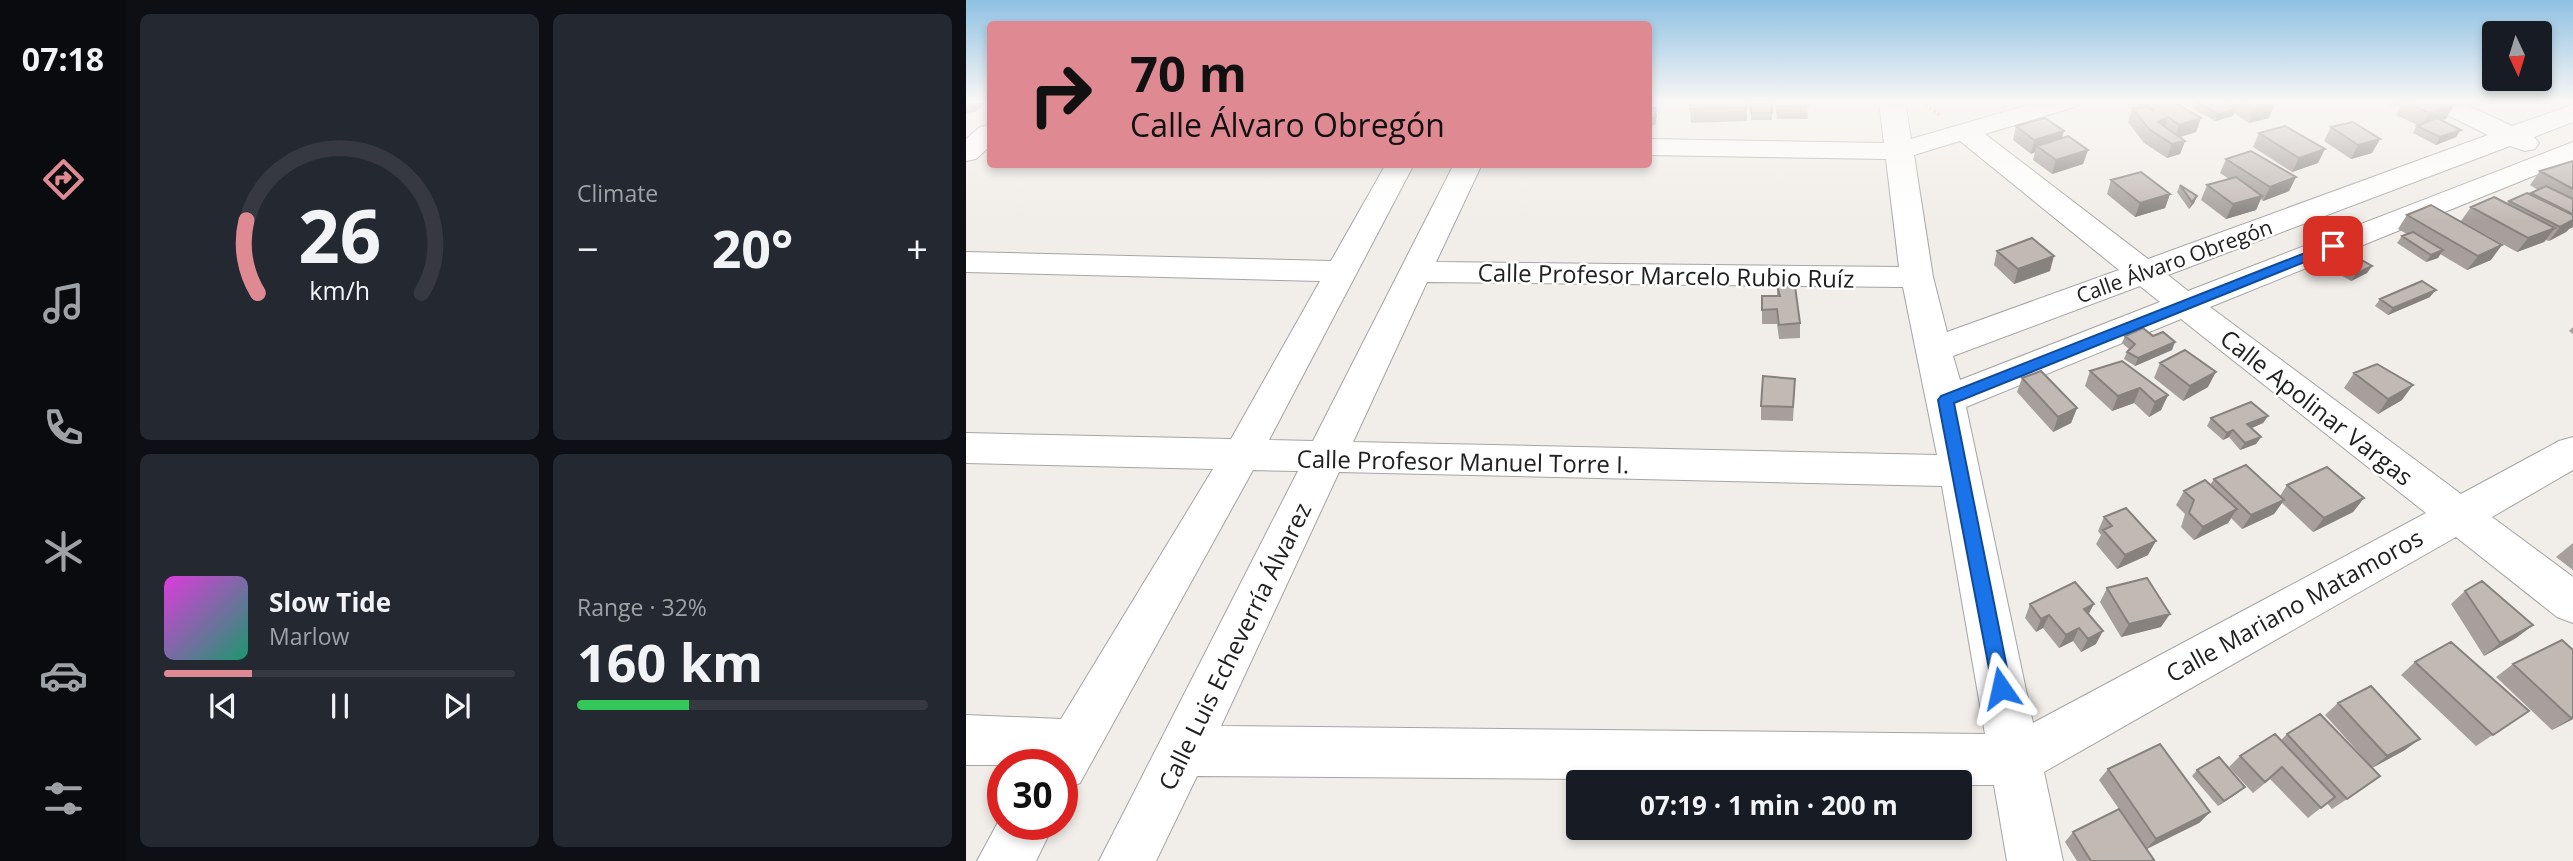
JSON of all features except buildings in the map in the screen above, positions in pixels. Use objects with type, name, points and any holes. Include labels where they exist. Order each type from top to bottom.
[{"type":"street","points":[[1897,141],[1917,277],[1946,400],[2035,861]]},
{"type":"street","points":[[1652,147],[1898,150],[1929,141]]},
{"type":"street","name":"Calle Apolinar Vargas","points":[[1977,141],[2456,515],[2573,603]]},
{"type":"street","name":"Calle Álvaro Obregón","points":[[1933,351],[2496,141]]},
{"type":"street","points":[[2523,141],[2567,158]]},
{"type":"street","name":"Calle Álvaro Obregón","points":[[1946,400],[2567,158]]},
{"type":"street","points":[[1071,749],[1241,456],[1398,168]]},
{"type":"street","name":"Calle Luis Echeverría Álvarez","points":[[1126,861],[1183,751],[1466,168]]},
{"type":"street","points":[[966,262],[1342,271]]},
{"type":"street","name":"Calle Profesor Marcelo Rubio Ruíz","points":[[1415,272],[1917,277]]},
{"type":"street","name":"Calle Profesor Manuel Torre I.","points":[[966,448],[1959,471]]},
{"type":"street","name":"Calle Mariano Matamoros","points":[[2015,760],[2573,452]]},
{"type":"street","points":[[966,740],[1032,749]]},
{"type":"street","points":[[1183,751],[2015,760]]},
{"type":"street","points":[[1005,861],[1017,840]]},
{"type":"route","points":[[2001,688],[1946,400],[2333,246]]}]
